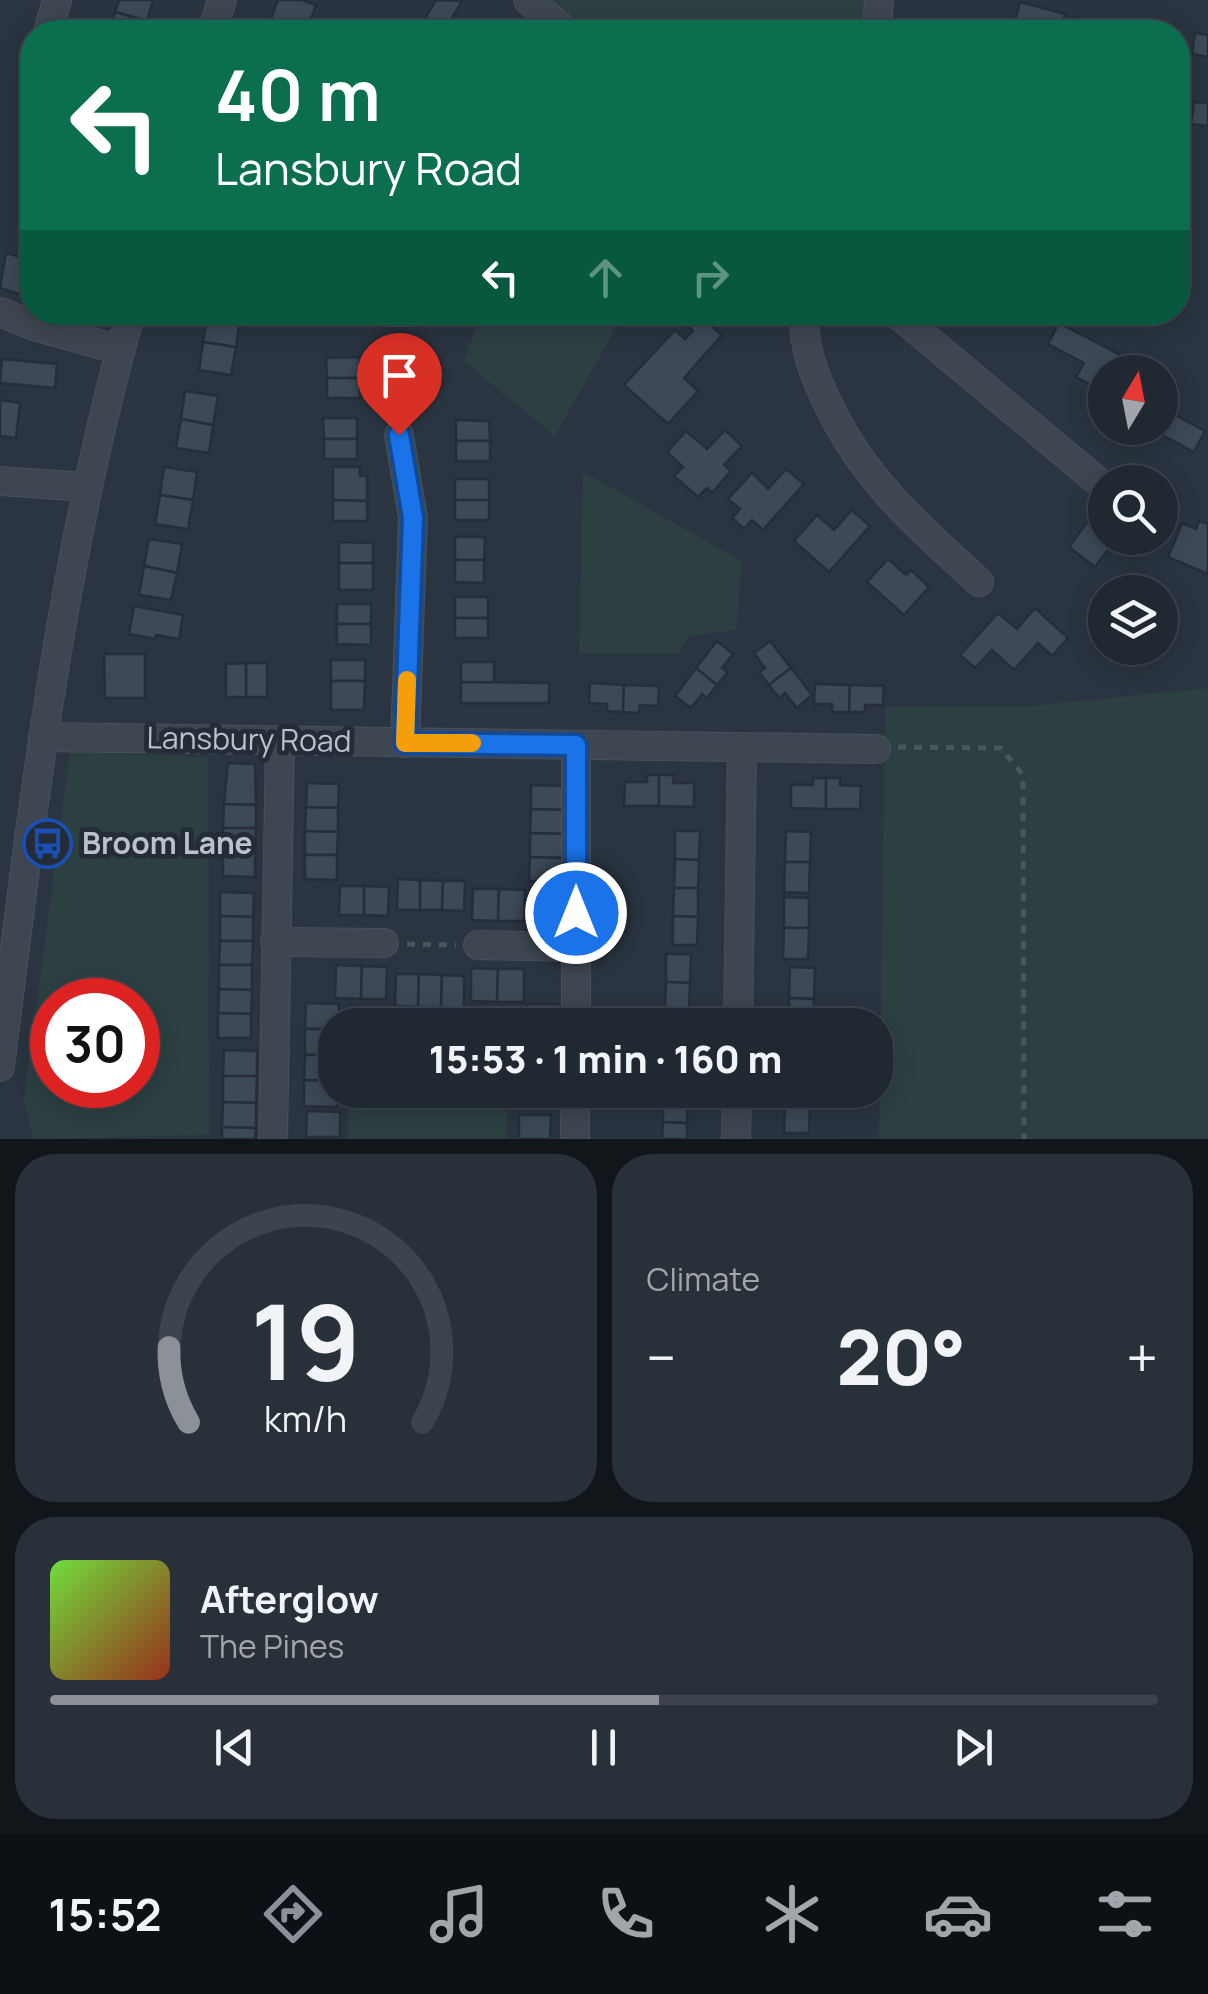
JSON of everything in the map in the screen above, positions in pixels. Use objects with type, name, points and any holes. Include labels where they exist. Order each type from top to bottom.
[{"type":"street","points":[[528,0],[552,20]]},
{"type":"street","points":[[30,325],[120,350]]},
{"type":"street","points":[[0,1066],[43,737],[86,487],[127,325]]},
{"type":"street","points":[[804,325],[813,372],[846,439],[898,508],[979,582]]},
{"type":"street","points":[[911,325],[1088,473]]},
{"type":"street","points":[[399,435],[413,518],[405,743]]},
{"type":"street","points":[[0,481],[86,487]]},
{"type":"street","name":"Lansbury Road","points":[[43,737],[876,750]]},
{"type":"street","points":[[272,1139],[280,741]]},
{"type":"street","points":[[576,745],[576,1008]]},
{"type":"street","points":[[738,1008],[742,748]]},
{"type":"street","points":[[275,942],[384,944]]},
{"type":"street","points":[[478,945],[576,947]]},
{"type":"street","points":[[575,1108],[575,1139]]},
{"type":"street","points":[[736,1139],[737,1108]]},
{"type":"path","points":[[876,750],[910,745],[1002,748],[1023,775],[1024,1139]]},
{"type":"path","points":[[384,944],[478,945]]},
{"type":"green space","points":[[545,0],[868,0],[865,20],[572,20]]},
{"type":"green space","points":[[477,325],[617,325],[555,436],[464,361]]},
{"type":"green space","points":[[583,472],[742,561],[736,630],[689,636],[678,654],[579,654]]},
{"type":"green space","points":[[1208,688],[1208,1139],[879,1139],[879,1108],[893,1108],[893,1008],[881,1008],[885,707],[1031,706]]},
{"type":"green space","points":[[70,752],[208,757],[209,1135],[33,1139],[24,1100],[30,1055],[30,1108],[160,1108],[160,978],[40,978]]},
{"type":"green space","points":[[349,1108],[507,1108],[506,1139],[348,1139]]},
{"type":"building","points":[[119,0],[153,0],[147,20],[115,12]]},
{"type":"building","points":[[278,0],[302,0],[316,5],[310,20],[270,20]]},
{"type":"building","points":[[436,0],[462,1],[451,20],[424,20]]},
{"type":"building","points":[[1020,2],[1065,14],[1064,20],[1015,20]]},
{"type":"building","points":[[115,12],[143,20],[113,20]]},
{"type":"building","points":[[1195,33],[1208,35],[1208,57],[1192,54]]},
{"type":"building","points":[[1194,102],[1208,103],[1208,126],[1191,124]]},
{"type":"building","points":[[6,253],[20,257],[20,294],[0,288]]},
{"type":"building","points":[[206,325],[239,325],[236,347],[203,342]]},
{"type":"building","points":[[687,325],[711,325],[722,335],[684,378],[698,391],[668,424],[624,385],[675,330],[685,339],[693,331]]},
{"type":"building","points":[[1058,325],[1120,355],[1088,355],[1088,383],[1076,377],[1084,363],[1048,344]]},
{"type":"building","points":[[203,342],[236,347],[231,375],[199,370]]},
{"type":"building","points":[[360,357],[360,378],[327,378],[326,358]]},
{"type":"building","points":[[2,359],[57,364],[55,388],[0,383]]},
{"type":"building","points":[[327,378],[360,378],[360,398],[327,398]]},
{"type":"building","points":[[185,391],[218,396],[213,425],[181,419]]},
{"type":"building","points":[[0,400],[20,403],[16,438],[0,436]]},
{"type":"building","points":[[1178,417],[1205,431],[1194,452],[1178,444]]},
{"type":"building","points":[[323,418],[357,418],[357,439],[324,439]]},
{"type":"building","points":[[181,419],[213,425],[209,453],[176,448]]},
{"type":"building","points":[[456,420],[489,421],[490,441],[456,441]]},
{"type":"building","points":[[725,430],[742,446],[724,465],[731,471],[712,493],[707,488],[698,497],[674,476],[683,467],[667,452],[686,431],[707,449]]},
{"type":"building","points":[[324,439],[357,439],[357,459],[324,459]]},
{"type":"building","points":[[456,441],[490,441],[490,461],[456,461]]},
{"type":"building","points":[[164,467],[197,472],[193,500],[160,495]]},
{"type":"building","points":[[333,467],[360,467],[360,476],[367,476],[367,501],[333,500]]},
{"type":"building","points":[[786,469],[804,484],[763,530],[752,520],[744,529],[732,518],[740,509],[728,499],[752,473],[768,489]]},
{"type":"building","points":[[455,479],[489,479],[489,500],[455,500]]},
{"type":"building","points":[[160,495],[193,500],[188,529],[155,524]]},
{"type":"building","points":[[333,500],[367,501],[367,521],[333,521]]},
{"type":"building","points":[[455,500],[489,500],[489,520],[455,520]]},
{"type":"building","points":[[852,510],[870,526],[829,572],[794,541],[817,515],[834,530]]},
{"type":"building","points":[[1199,521],[1208,524],[1208,574],[1168,557],[1178,555],[1182,523],[1196,529]]},
{"type":"building","points":[[1087,522],[1088,555],[1104,555],[1095,567],[1069,547]]},
{"type":"building","points":[[455,537],[485,537],[484,560],[455,560]]},
{"type":"building","points":[[149,539],[182,544],[177,573],[144,566]]},
{"type":"building","points":[[339,542],[373,543],[373,563],[339,563]]},
{"type":"building","points":[[888,559],[906,575],[911,570],[929,587],[904,615],[867,582]]},
{"type":"building","points":[[455,560],[484,560],[484,583],[455,582]]},
{"type":"building","points":[[339,563],[373,563],[373,590],[339,590]]},
{"type":"building","points":[[144,566],[177,573],[171,600],[139,595]]},
{"type":"building","points":[[455,597],[488,597],[488,618],[455,618]]},
{"type":"building","points":[[337,604],[371,604],[371,624],[337,624]]},
{"type":"building","points":[[134,606],[183,615],[179,639],[129,634]]},
{"type":"building","points":[[1035,608],[1068,638],[1052,656],[1038,643],[1014,670],[992,650],[975,668],[960,655],[998,613],[1017,629]]},
{"type":"building","points":[[455,618],[488,618],[488,638],[455,638]]},
{"type":"building","points":[[337,624],[371,624],[371,645],[337,644]]},
{"type":"building","points":[[717,641],[733,654],[722,668],[728,672],[717,685],[696,668]]},
{"type":"building","points":[[770,641],[791,668],[769,685],[759,672],[765,668],[754,653]]},
{"type":"building","points":[[104,654],[145,654],[145,698],[105,698]]},
{"type":"building","points":[[331,660],[365,660],[365,681],[331,681]]},
{"type":"building","points":[[461,662],[494,662],[494,683],[461,682]]},
{"type":"building","points":[[246,663],[267,663],[267,697],[246,697]]},
{"type":"building","points":[[246,663],[246,697],[226,697],[226,664]]},
{"type":"building","points":[[696,668],[717,685],[707,698],[702,694],[691,708],[675,696]]},
{"type":"building","points":[[791,668],[812,695],[797,708],[785,693],[779,698],[769,685]]},
{"type":"building","points":[[331,681],[365,681],[364,710],[331,710]]},
{"type":"building","points":[[461,682],[549,683],[549,703],[461,703]]},
{"type":"building","points":[[590,683],[624,685],[623,712],[607,711],[607,704],[589,703]]},
{"type":"building","points":[[815,684],[850,685],[849,712],[832,712],[832,704],[814,704]]},
{"type":"building","points":[[624,685],[659,686],[658,706],[640,705],[639,713],[623,712]]},
{"type":"building","points":[[850,685],[884,686],[883,705],[865,705],[865,712],[849,712]]},
{"type":"building","points":[[228,763],[255,764],[256,805],[224,804]]},
{"type":"building","points":[[647,775],[659,775],[659,806],[624,806],[625,782],[647,782]]},
{"type":"building","points":[[659,775],[674,775],[673,783],[694,783],[694,807],[659,806]]},
{"type":"building","points":[[813,778],[826,778],[826,809],[791,808],[791,785],[813,785]]},
{"type":"building","points":[[826,778],[840,778],[840,785],[861,786],[860,809],[826,809]]},
{"type":"building","points":[[307,783],[339,784],[338,808],[306,807]]},
{"type":"building","points":[[531,785],[564,786],[563,810],[531,809]]},
{"type":"building","points":[[224,804],[256,805],[256,828],[223,828]]},
{"type":"building","points":[[306,807],[338,808],[338,832],[305,831]]},
{"type":"building","points":[[531,809],[563,810],[563,834],[530,833]]},
{"type":"building","points":[[223,828],[256,828],[255,853],[223,852]]},
{"type":"building","points":[[305,831],[338,832],[337,855],[305,855]]},
{"type":"building","points":[[675,831],[700,831],[699,860],[675,859]]},
{"type":"building","points":[[786,831],[811,832],[810,862],[785,862]]},
{"type":"building","points":[[530,833],[563,834],[562,858],[530,857]]},
{"type":"building","points":[[223,852],[255,853],[255,877],[223,876]]},
{"type":"building","points":[[305,855],[337,855],[337,880],[305,879]]},
{"type":"building","points":[[530,857],[562,858],[562,881],[529,881]]},
{"type":"building","points":[[675,859],[699,860],[698,888],[674,888]]},
{"type":"building","points":[[785,862],[810,862],[809,893],[784,892]]},
{"type":"building","points":[[398,879],[420,880],[420,910],[397,910]]},
{"type":"building","points":[[420,880],[443,881],[442,910],[420,910]]},
{"type":"building","points":[[443,881],[465,881],[464,911],[442,910]]},
{"type":"building","points":[[340,886],[364,886],[364,915],[339,915]]},
{"type":"building","points":[[364,886],[389,887],[388,916],[364,915]]},
{"type":"building","points":[[674,888],[698,888],[698,917],[673,916]]},
{"type":"building","points":[[473,889],[499,889],[498,921],[472,920]]},
{"type":"building","points":[[499,889],[525,890],[524,921],[498,921]]},
{"type":"building","points":[[220,892],[254,893],[253,917],[220,916]]},
{"type":"building","points":[[784,897],[809,898],[809,928],[784,928]]},
{"type":"building","points":[[220,916],[253,917],[253,941],[220,941]]},
{"type":"building","points":[[673,916],[698,917],[697,945],[673,945]]},
{"type":"building","points":[[784,928],[809,928],[808,959],[783,959]]},
{"type":"building","points":[[220,941],[253,941],[252,965],[219,965]]},
{"type":"building","points":[[666,954],[691,954],[690,983],[666,982]]},
{"type":"building","points":[[219,965],[252,965],[252,990],[219,989]]},
{"type":"building","points":[[336,965],[362,966],[361,999],[335,998]]},
{"type":"building","points":[[362,966],[387,967],[386,999],[361,999]]},
{"type":"building","points":[[790,967],[815,968],[814,999],[789,998]]},
{"type":"building","points":[[471,968],[498,969],[497,1002],[471,1001]]},
{"type":"building","points":[[498,969],[524,969],[524,1002],[497,1002]]},
{"type":"building","points":[[396,974],[419,974],[418,1007],[395,1006]]},
{"type":"building","points":[[419,974],[442,975],[441,1007],[418,1007]]},
{"type":"building","points":[[442,975],[464,976],[464,1008],[441,1007]]},
{"type":"building","points":[[666,982],[690,983],[689,1008],[665,1008]]},
{"type":"building","points":[[219,989],[252,990],[251,1014],[218,1013]]},
{"type":"building","points":[[789,998],[814,999],[814,1008],[789,1008]]},
{"type":"building","points":[[306,1003],[339,1004],[339,1008],[318,1008],[318,1029],[305,1029]]},
{"type":"building","points":[[527,1004],[558,1004],[558,1008],[527,1008]]},
{"type":"building","points":[[218,1013],[251,1014],[251,1038],[218,1038]]},
{"type":"building","points":[[305,1029],[318,1029],[318,1055],[305,1055]]},
{"type":"building","points":[[224,1050],[257,1051],[257,1076],[223,1076]]},
{"type":"building","points":[[305,1055],[318,1055],[318,1080],[304,1080]]},
{"type":"building","points":[[223,1076],[257,1076],[256,1103],[223,1102]]},
{"type":"building","points":[[304,1080],[318,1080],[318,1106],[304,1106]]},
{"type":"building","points":[[223,1102],[256,1103],[256,1128],[222,1127]]},
{"type":"building","points":[[663,1108],[688,1108],[687,1123],[663,1122]]},
{"type":"building","points":[[785,1108],[810,1108],[809,1133],[784,1133]]},
{"type":"building","points":[[307,1111],[340,1112],[340,1137],[306,1137]]},
{"type":"building","points":[[519,1115],[551,1115],[550,1139],[519,1139]]},
{"type":"building","points":[[663,1122],[687,1123],[687,1139],[662,1139]]},
{"type":"building","points":[[222,1127],[256,1128],[255,1139],[222,1139]]},
{"type":"slow traffic","points":[[407,680],[405,743],[472,743]]},
{"type":"place","name":"Broom Lane","points":[[47,844]]},
{"type":"route","points":[[399,435],[413,518],[405,743],[576,745],[576,913]]}]
